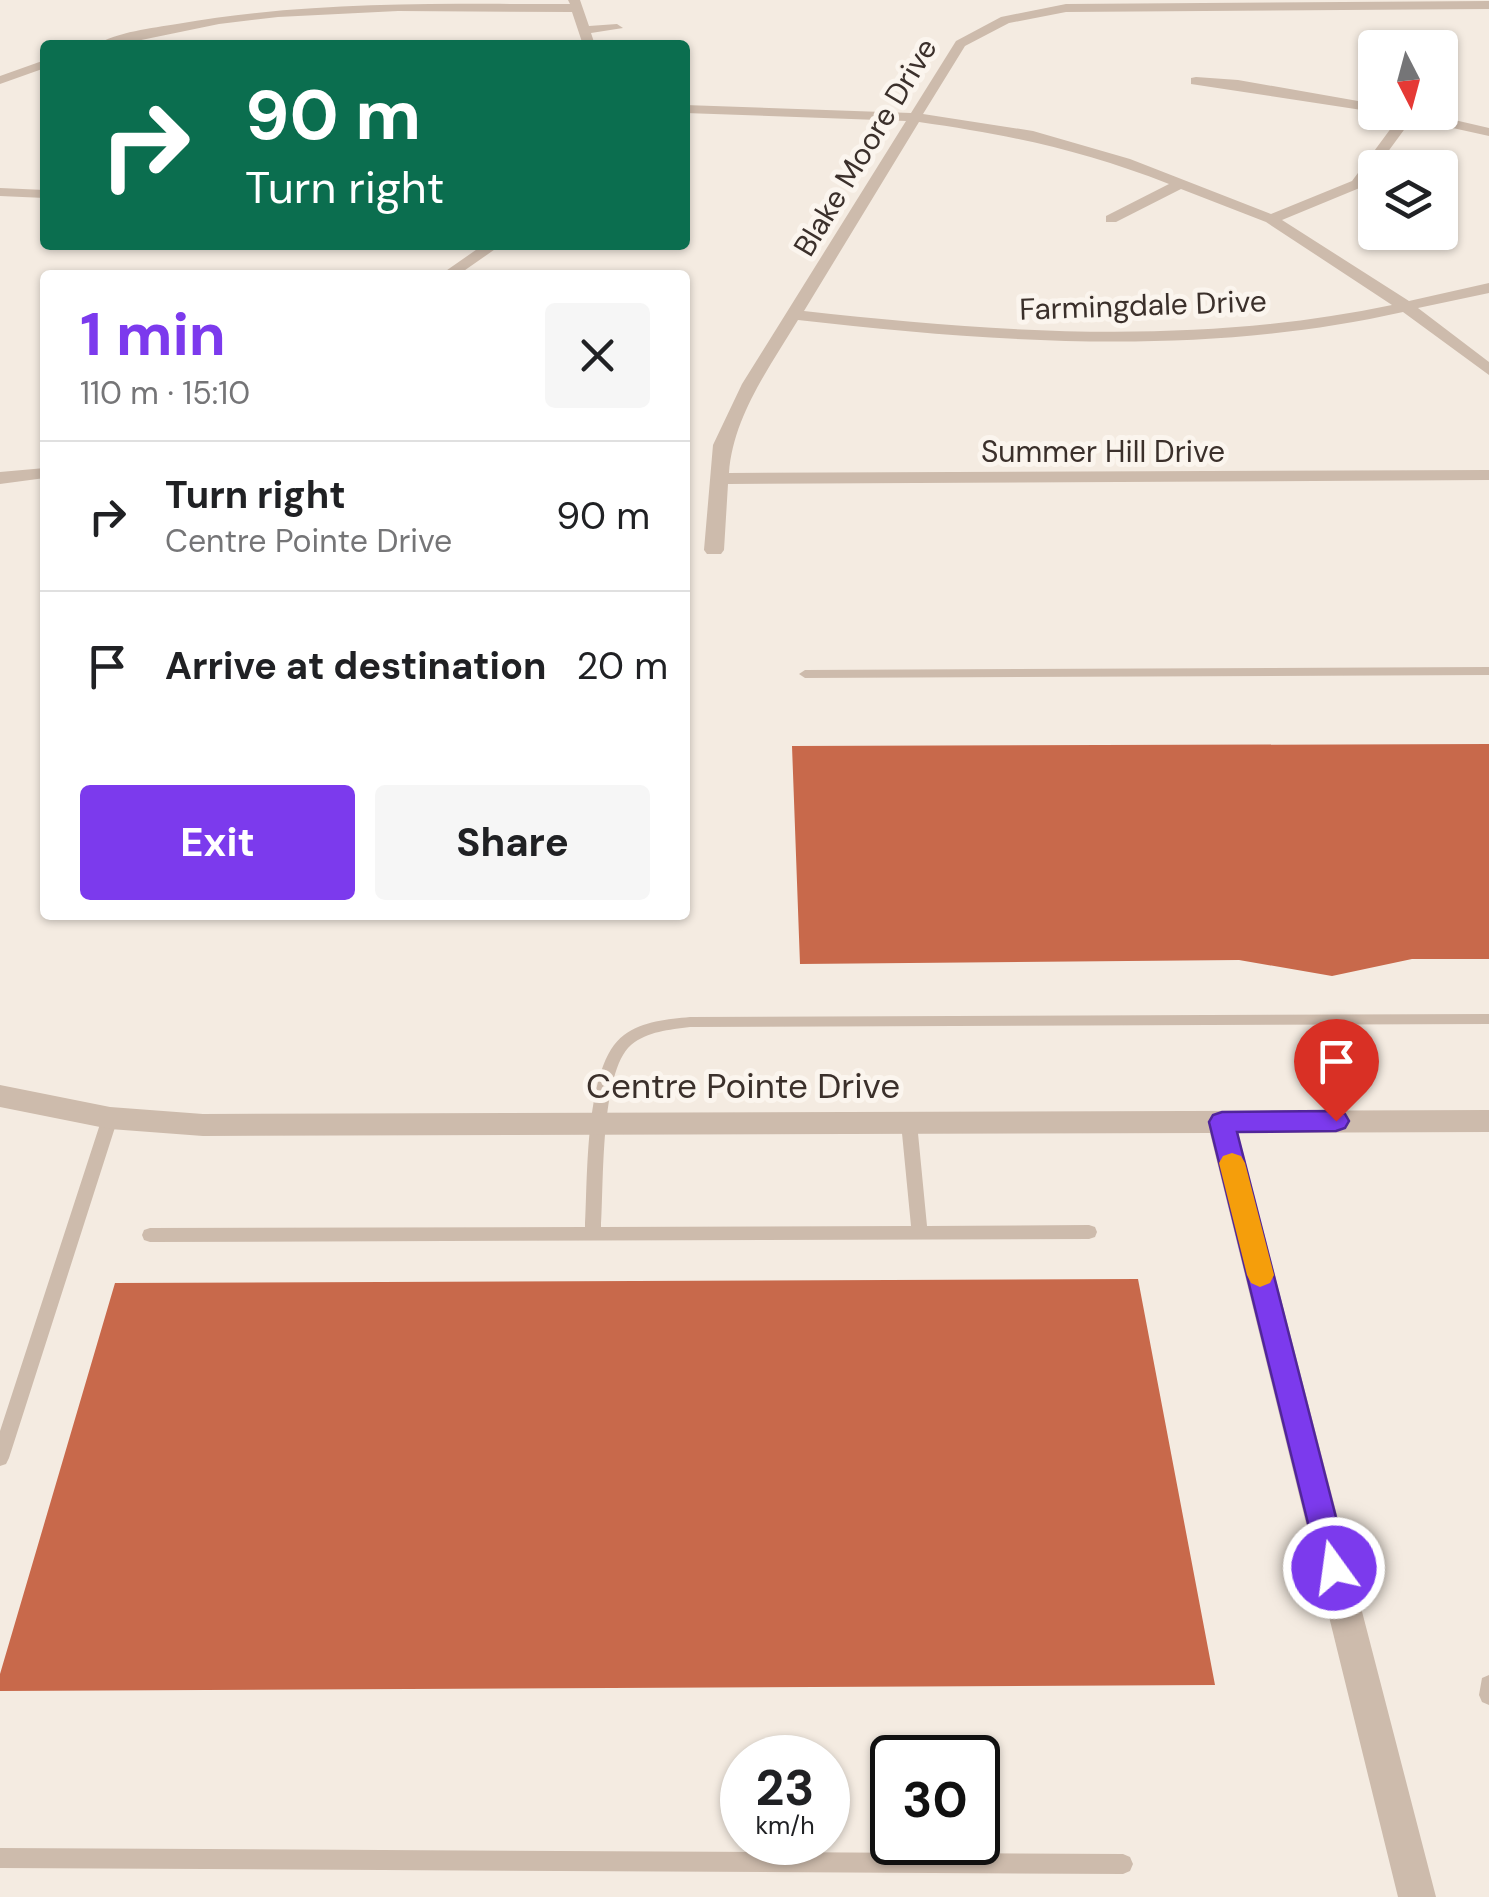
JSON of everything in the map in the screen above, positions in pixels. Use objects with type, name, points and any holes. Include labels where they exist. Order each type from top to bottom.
[{"type":"street","points":[[122,40],[186,24],[326,7],[576,4],[588,40]]},
{"type":"street","name":"Blake Moore Drive","points":[[714,550],[722,444],[752,384],[960,44],[1004,20],[1112,5],[1489,6]]},
{"type":"street","points":[[168,10],[186,24]]},
{"type":"street","points":[[585,30],[617,28]]},
{"type":"street","points":[[15,63],[38,66]]},
{"type":"street","points":[[0,80],[38,66]]},
{"type":"street","points":[[1196,81],[1238,84],[1358,105]]},
{"type":"street","points":[[690,109],[915,116],[1028,134],[1080,147],[1271,219],[1404,305],[1489,370]]},
{"type":"street","points":[[1458,125],[1489,132]]},
{"type":"street","points":[[1271,219],[1358,184],[1395,130]]},
{"type":"street","points":[[1111,219],[1182,183]]},
{"type":"street","points":[[0,192],[40,194]]},
{"type":"street","points":[[456,270],[486,250]]},
{"type":"street","name":"Farmingdale Drive","points":[[795,316],[974,335],[1162,337],[1299,327],[1489,288]]},
{"type":"street","points":[[0,478],[40,474]]},
{"type":"street","name":"Summer Hill Drive","points":[[718,479],[1489,475]]},
{"type":"street","name":"Centre Pointe Drive","points":[[0,1096],[110,1118],[203,1125],[1489,1121]]},
{"type":"street","points":[[1222,1122],[1417,1897]]},
{"type":"lane","points":[[805,674],[1489,671]]},
{"type":"lane","points":[[593,1233],[602,1077],[614,1052],[640,1031],[673,1023],[1489,1019]]},
{"type":"lane","points":[[0,1458],[110,1118]]},
{"type":"lane","points":[[910,1123],[920,1232]]},
{"type":"lane","points":[[150,1235],[1089,1232]]},
{"type":"lane","points":[[1489,1685],[1489,1695]]},
{"type":"lane","points":[[0,1858],[1122,1864]]},
{"type":"building","points":[[1489,744],[1489,959],[1412,959],[1332,976],[1239,960],[800,964],[792,746]]},
{"type":"building","points":[[1138,1279],[1215,1685],[0,1691],[0,1674],[115,1283]]},
{"type":"slow traffic","points":[[1232,1163],[1260,1275]]},
{"type":"route","points":[[1334,1568],[1222,1122],[1336,1121]]}]
